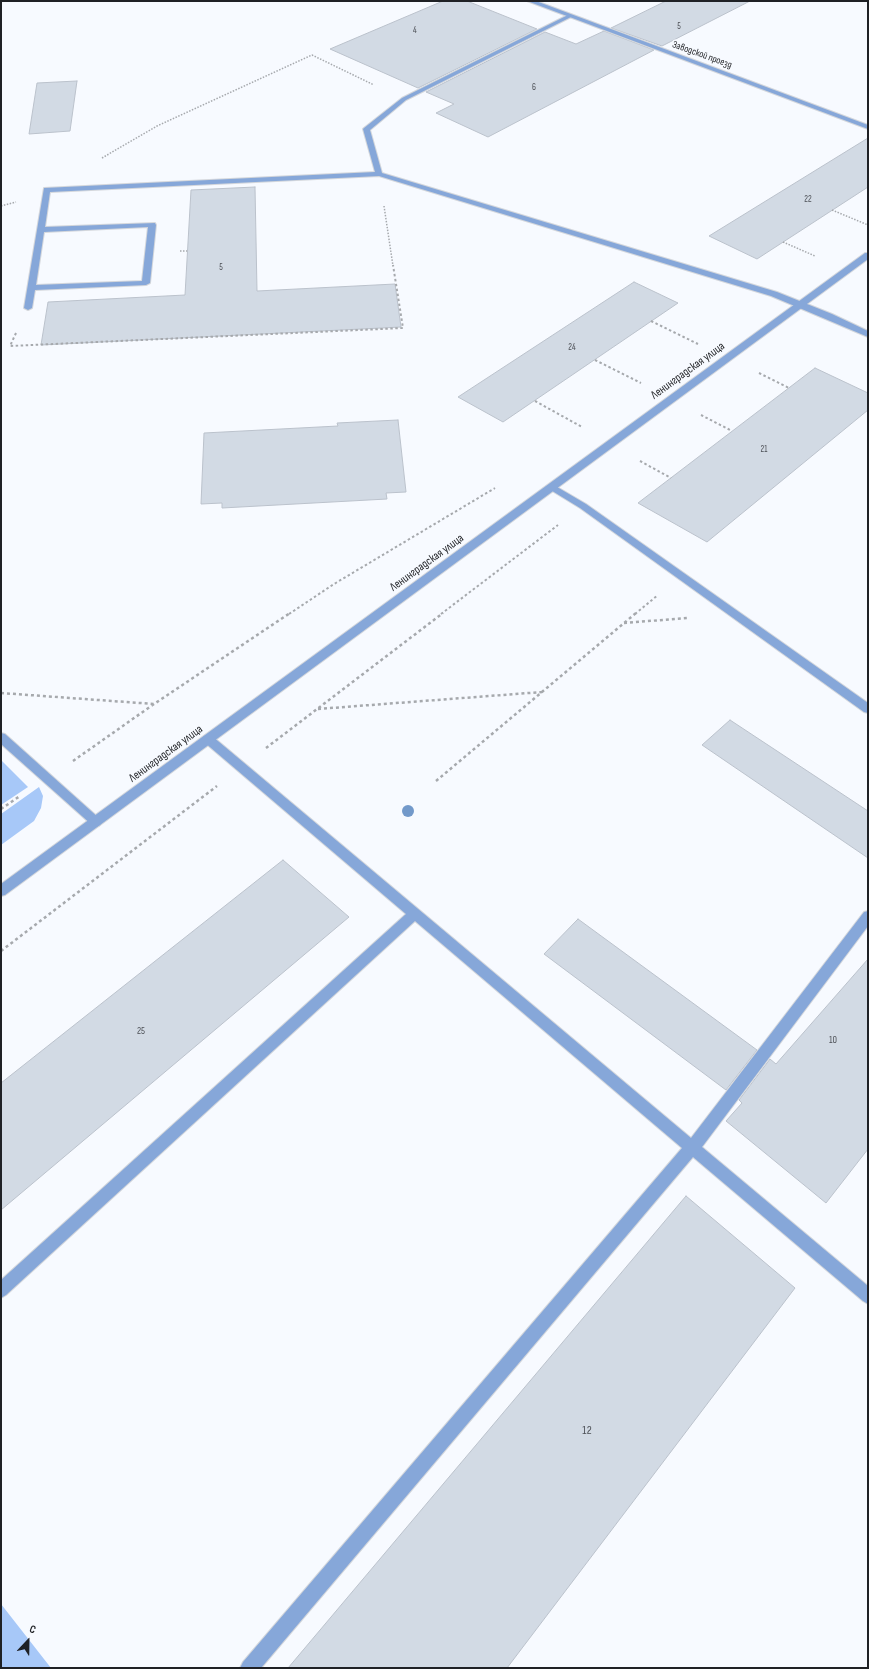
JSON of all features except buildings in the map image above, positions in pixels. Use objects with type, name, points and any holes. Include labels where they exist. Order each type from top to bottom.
[{"type":"street","name":"Заводской проезд","points":[[530,1],[868,127]]},
{"type":"street","points":[[379,174],[366,129],[404,100],[570,16]]},
{"type":"street","points":[[28,308],[46,190],[379,174],[774,294],[868,334]]},
{"type":"street","points":[[32,288],[146,283],[152,225],[40,230]]},
{"type":"street","name":"Ленинградская улица","points":[[1,891],[868,255]]},
{"type":"street","points":[[552,487],[582,506],[681,575],[868,709]]},
{"type":"street","points":[[1,737],[96,822]]},
{"type":"street","points":[[208,739],[868,1296]]},
{"type":"street","points":[[1,1290],[414,914]]},
{"type":"street","points":[[249,1668],[692,1148],[868,916]]},
{"type":"path","points":[[102,158],[157,126],[312,56],[404,100]]},
{"type":"path","points":[[28,308],[10,346],[403,328],[379,174]]},
{"type":"path","points":[[832,210],[868,225]]},
{"type":"path","points":[[783,242],[816,256]]},
{"type":"path","points":[[651,321],[702,346]]},
{"type":"path","points":[[595,360],[645,385]]},
{"type":"path","points":[[763,368],[756,372],[789,388]]},
{"type":"path","points":[[535,401],[585,428]]},
{"type":"path","points":[[707,410],[701,415],[732,432]]},
{"type":"path","points":[[635,466],[646,457]]},
{"type":"path","points":[[640,461],[671,478]]},
{"type":"path","points":[[84,753],[154,704],[334,584],[498,486]]},
{"type":"path","points":[[1,951],[582,506]]},
{"type":"path","points":[[436,781],[681,575]]},
{"type":"path","points":[[624,623],[735,614]]},
{"type":"path","points":[[317,709],[542,692]]},
{"type":"path","points":[[1,693],[154,704]]},
{"type":"shaded area","points":[[1,760],[28,787],[1,805]]},
{"type":"shaded area","points":[[39,787],[43,796],[41,808],[34,821],[1,845],[1,814]]},
{"type":"shaded area","points":[[1,1604],[51,1668],[1,1668]]}]
